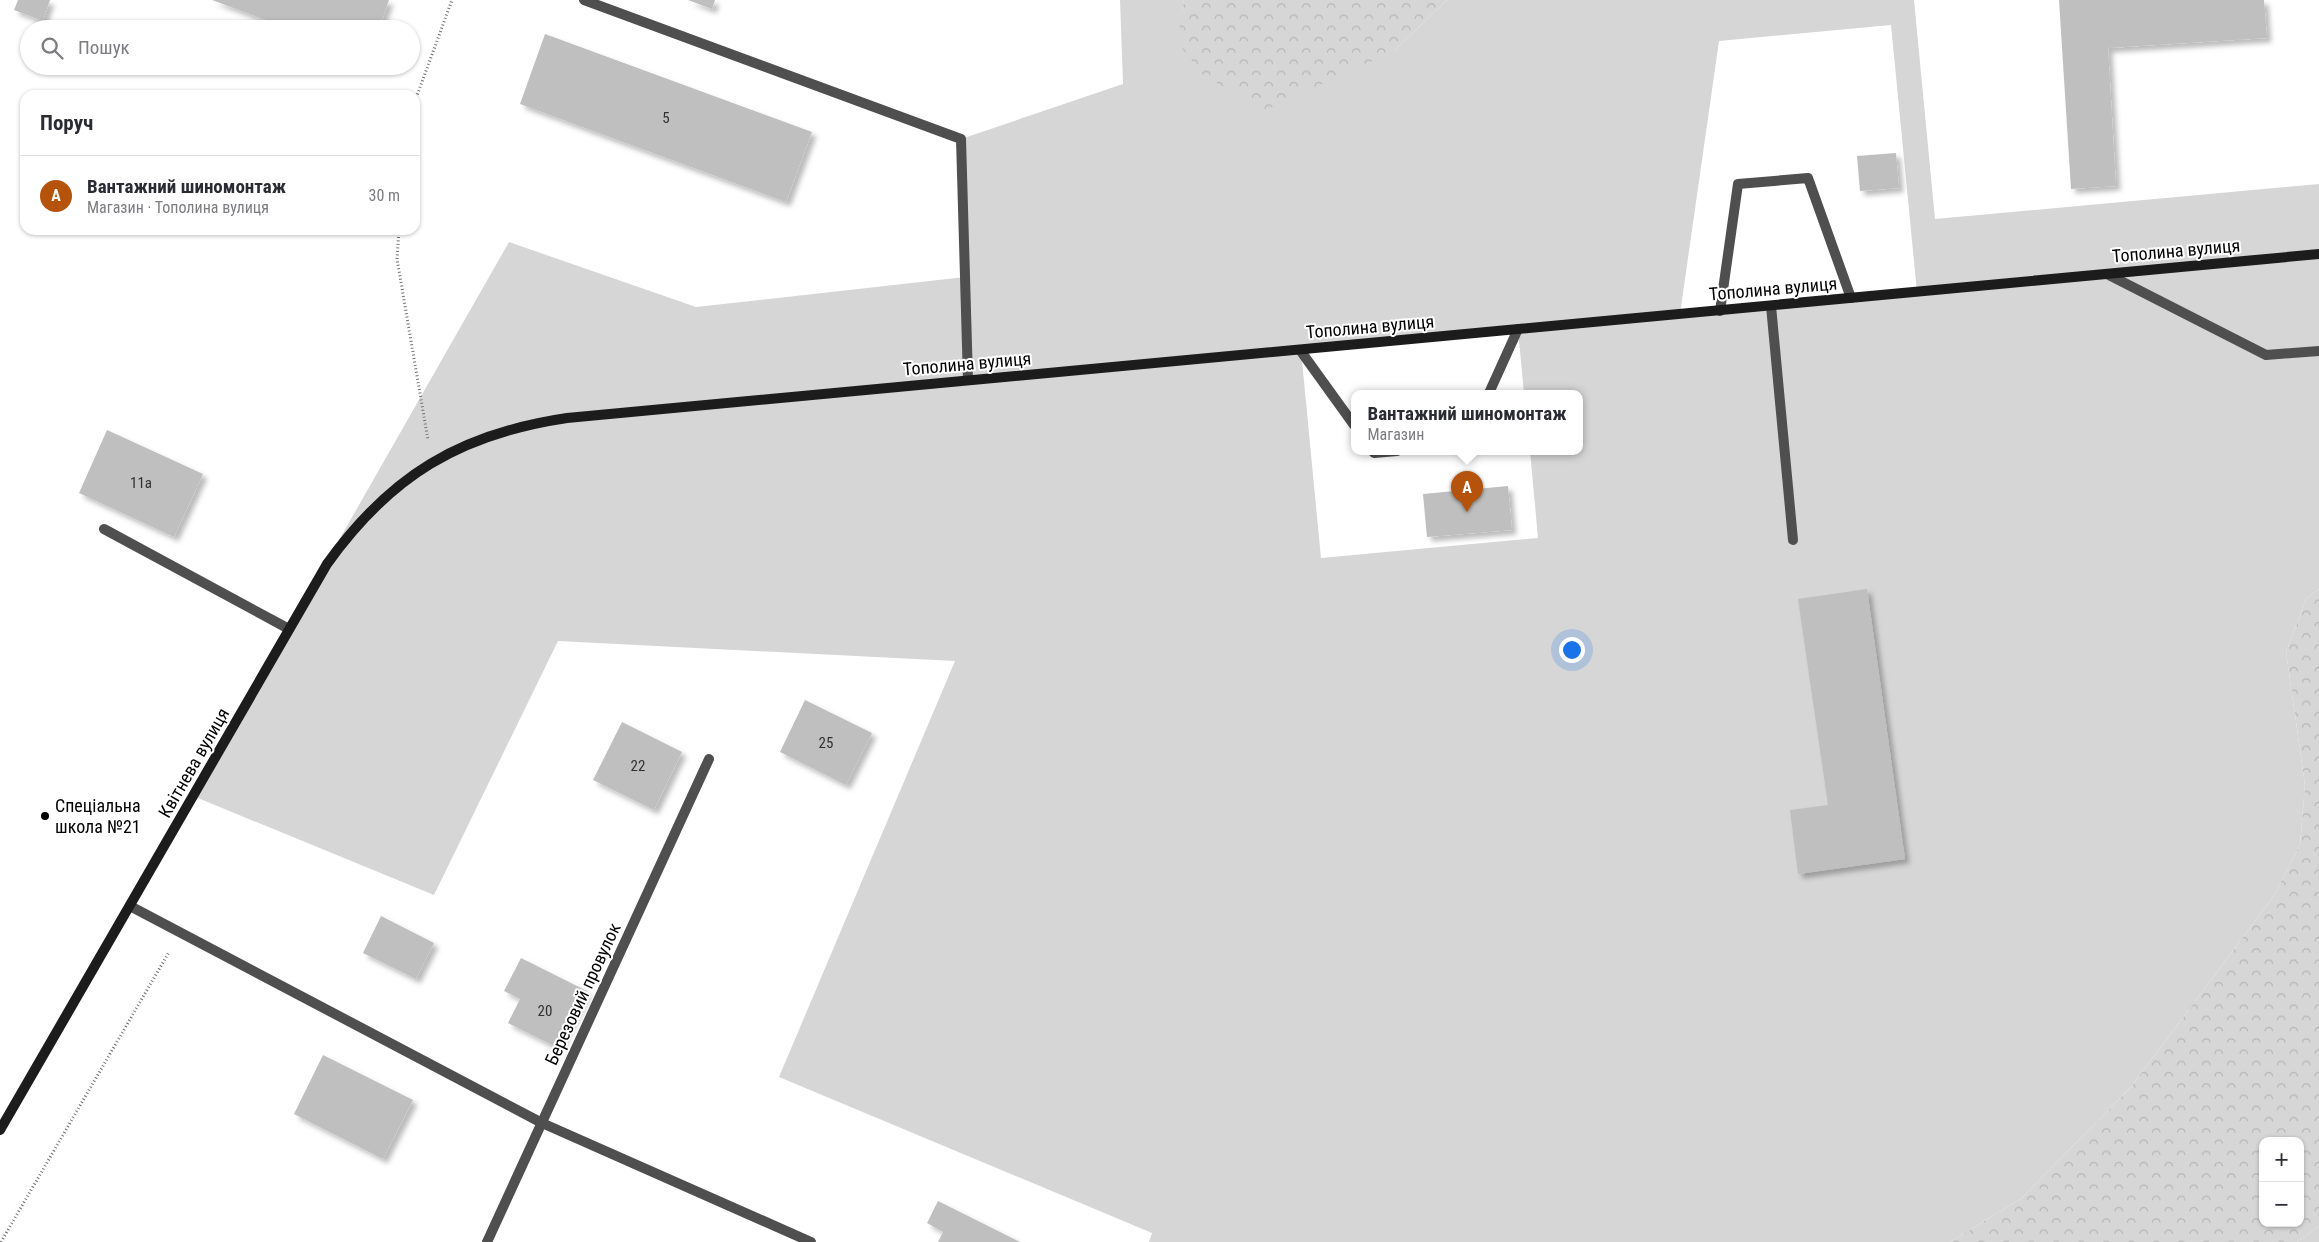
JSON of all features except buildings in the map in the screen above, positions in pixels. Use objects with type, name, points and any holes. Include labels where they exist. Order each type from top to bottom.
[{"type":"main road","name":"Тополина вулиця","points":[[431,462],[496,432],[531,423],[968,380],[2319,254]]},
{"type":"main road","name":"Квітнева вулиця","points":[[0,1130],[327,564],[349,534],[373,508],[401,483],[431,462]]},
{"type":"street","points":[[584,0],[961,139],[968,380]]},
{"type":"street","points":[[1720,311],[1738,184],[1808,178],[1851,298]]},
{"type":"street","points":[[2107,274],[2266,354],[2319,351]]},
{"type":"street","points":[[1771,306],[1793,540]]},
{"type":"street","points":[[1490,390],[1518,329]]},
{"type":"street","points":[[1300,350],[1351,421]]},
{"type":"street","points":[[104,529],[290,630]]},
{"type":"street","name":"Березовий провулок","points":[[487,1242],[709,759]]},
{"type":"street","points":[[130,906],[542,1124],[811,1242]]},
{"type":"path","points":[[419,90],[452,0]]},
{"type":"path","points":[[399,235],[397,259],[431,462]]},
{"type":"path","points":[[1,1242],[180,932]]},
{"type":"green space","points":[[1120,0],[1184,0],[1178,42],[1394,51],[1447,0],[1914,0],[1935,219],[2319,184],[2319,589],[2306,599],[2286,652],[2305,785],[2300,845],[2273,897],[2131,1087],[2022,1198],[1950,1242],[1149,1242],[1152,1233],[779,1077],[955,661],[558,641],[434,895],[193,796],[509,242],[696,307],[965,277],[961,139],[1123,84]],"holes":[[[1891,25],[1917,292],[1680,314],[1719,41]]]},
{"type":"green space","points":[[1184,0],[1447,0],[1394,51],[1266,110],[1204,76],[1177,42]]},
{"type":"green space","points":[[2319,589],[2319,1226],[2297,1242],[1950,1242],[2022,1198],[2131,1087],[2273,897],[2300,845],[2305,785],[2286,652],[2306,599]]},
{"type":"green space","points":[[2319,1226],[2319,1242],[2297,1242]]},
{"type":"place","name":"Вантажний шиномонтаж","points":[[1467,512]]},
{"type":"place","name":"Спеціальна школа №21","points":[[45,816]]}]
